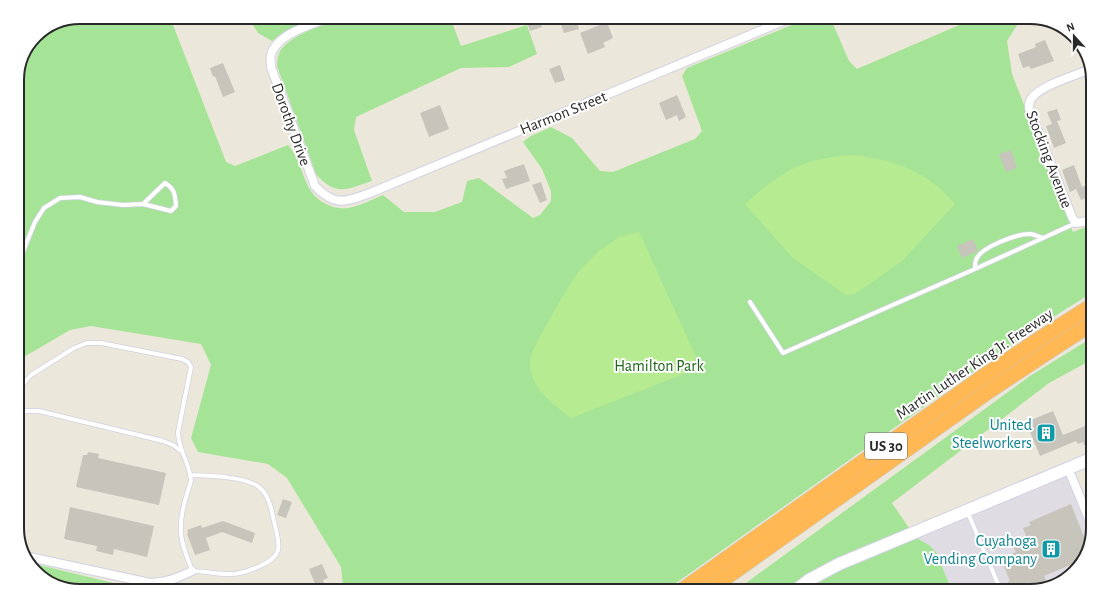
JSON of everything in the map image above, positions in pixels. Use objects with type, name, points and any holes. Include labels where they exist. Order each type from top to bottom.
[{"type":"highway","name":"Martin Luther King Jr. Freeway","points":[[691,584],[981,378],[1086,309]]},
{"type":"highway","name":"Martin Luther King Jr. Freeway","points":[[717,584],[1019,371],[1086,328]]},
{"type":"highway","points":[[734,584],[832,512],[915,444]]},
{"type":"street","name":"Dorothy Drive","points":[[314,24],[288,35],[279,42],[271,54],[271,67],[315,186],[332,200]]},
{"type":"street","name":"Harmon Street","points":[[332,200],[348,200],[370,193],[776,24]]},
{"type":"street","name":"Stocking Avenue","points":[[1076,223],[1068,208],[1030,114],[1029,102],[1034,94],[1045,88],[1085,71]]},
{"type":"street","points":[[1076,223],[1086,222]]},
{"type":"street","points":[[805,584],[814,577],[839,564],[1086,461]]},
{"type":"street","points":[[1068,468],[1086,512]]},
{"type":"street","points":[[32,558],[150,583],[174,580],[192,571]]},
{"type":"lane","points":[[24,249],[35,222],[44,208],[60,198],[80,197],[97,202],[123,205],[143,204],[171,210],[176,206],[175,196],[171,187],[165,184],[143,204]]},
{"type":"lane","points":[[750,302],[783,353],[1076,223]]},
{"type":"lane","points":[[975,269],[976,260],[978,257],[994,245],[1009,239],[1031,234],[1043,238]]},
{"type":"lane","points":[[24,383],[31,375],[74,348],[87,344],[101,343],[182,359],[188,362],[191,367],[178,432],[178,440],[191,475],[191,481],[182,516],[181,529],[182,540],[192,571],[228,574],[249,570],[268,562],[278,551],[278,544],[272,513],[267,498],[260,487],[242,480],[191,475]]},
{"type":"lane","points":[[24,411],[39,412],[163,441],[181,451]]},
{"type":"lane","points":[[967,510],[998,584]]},
{"type":"shaded area","points":[[1061,464],[1086,523],[1086,535],[1077,559],[1061,575],[1048,581],[1030,584],[949,584],[936,552],[929,545],[917,538],[909,528]]},
{"type":"green space","name":"Hamilton Park","points":[[173,24],[226,162],[235,166],[288,145],[297,160],[311,191],[320,200],[330,206],[336,208],[348,208],[361,205],[383,195],[404,212],[435,212],[462,202],[467,181],[479,178],[533,218],[540,215],[551,201],[551,191],[542,169],[523,142],[531,136],[551,127],[572,138],[600,171],[613,172],[695,139],[702,131],[682,76],[687,68],[794,24],[833,24],[849,61],[857,69],[960,24],[1018,24],[1007,41],[1012,74],[1073,232],[1086,227],[1086,296],[980,367],[675,584],[343,584],[341,567],[287,478],[268,464],[198,452],[191,438],[211,365],[201,344],[91,326],[70,330],[24,357],[24,76],[30,55],[43,38],[59,28],[69,25]]},
{"type":"green space","points":[[252,24],[301,24],[285,31],[272,41],[258,33]]},
{"type":"green space","points":[[326,24],[453,24],[461,46],[527,25],[537,54],[509,67],[461,68],[356,117],[354,130],[372,181],[356,187],[342,189],[330,186],[316,174],[277,66],[278,56],[285,45],[310,30]]},
{"type":"green space","points":[[851,155],[886,161],[918,173],[937,186],[955,204],[902,261],[855,294],[846,295],[793,258],[745,204],[772,182],[794,168],[812,161]]},
{"type":"green space","name":"Hamilton Park","points":[[639,232],[696,357],[691,371],[571,418],[552,403],[539,390],[532,376],[530,365],[531,355],[561,299],[579,271],[598,252],[619,237]]},
{"type":"green space","points":[[1086,341],[1086,363],[1049,383],[892,503],[909,528],[829,562],[795,584],[745,584],[1030,376]]},
{"type":"green space","points":[[917,538],[929,545],[936,552],[949,584],[816,584],[837,571]]},
{"type":"green space","points":[[38,565],[117,584],[69,583],[49,575]]},
{"type":"building","points":[[528,24],[541,24],[542,27],[530,31]]},
{"type":"building","points":[[561,24],[577,24],[579,29],[564,33]]},
{"type":"building","points":[[602,24],[608,24],[613,38],[603,43],[605,47],[588,54],[580,33]]},
{"type":"building","points":[[1045,40],[1054,61],[1031,69],[1029,66],[1023,68],[1018,54],[1036,47],[1035,44]]},
{"type":"building","points":[[223,63],[235,92],[223,97],[215,76],[213,77],[210,68]]},
{"type":"building","points":[[560,65],[565,80],[555,83],[549,69]]},
{"type":"building","points":[[677,95],[686,117],[679,121],[677,115],[666,120],[659,103]]},
{"type":"building","points":[[440,105],[449,129],[429,137],[420,113]]},
{"type":"building","points":[[1057,109],[1061,120],[1057,121],[1066,143],[1054,148],[1046,126],[1052,124],[1047,112]]},
{"type":"building","points":[[1011,150],[1017,168],[1006,172],[999,154]]},
{"type":"building","points":[[524,164],[530,181],[506,189],[502,179],[507,178],[504,171]]},
{"type":"building","points":[[1074,165],[1082,187],[1086,185],[1086,198],[1081,200],[1076,189],[1070,192],[1062,170]]},
{"type":"building","points":[[541,182],[547,200],[540,203],[532,185]]},
{"type":"building","points":[[973,239],[978,251],[962,258],[957,246]]},
{"type":"building","name":"United Steelworkers","points":[[1053,411],[1063,435],[1085,426],[1086,444],[1084,445],[1083,442],[1078,444],[1076,441],[1040,456],[1026,422]]},
{"type":"building","points":[[88,452],[99,454],[98,458],[166,473],[159,505],[76,487],[83,455],[87,455]]},
{"type":"building","points":[[283,499],[292,502],[286,518],[277,515]]},
{"type":"building","name":"Cuyahoga Vending Company","points":[[1071,504],[1085,539],[1084,542],[1080,554],[1077,555],[1077,559],[1073,564],[1044,576],[1046,582],[1030,584],[1009,584],[1008,582],[1010,581],[1001,559],[1016,552],[1013,547],[1028,541],[1023,528],[1031,525],[1029,522]]},
{"type":"building","points":[[70,507],[154,526],[147,557],[114,549],[113,555],[96,551],[97,546],[64,539]]},
{"type":"building","points":[[223,521],[255,533],[252,543],[222,532],[206,538],[210,550],[195,555],[187,534],[187,530],[201,525],[202,528]]},
{"type":"building","points":[[322,564],[328,578],[323,580],[324,584],[315,584],[309,569]]},
{"type":"place","name":"United Steelworkers","points":[[1046,433]]},
{"type":"place","name":"Cuyahoga Vending Company","points":[[1051,549]]}]
